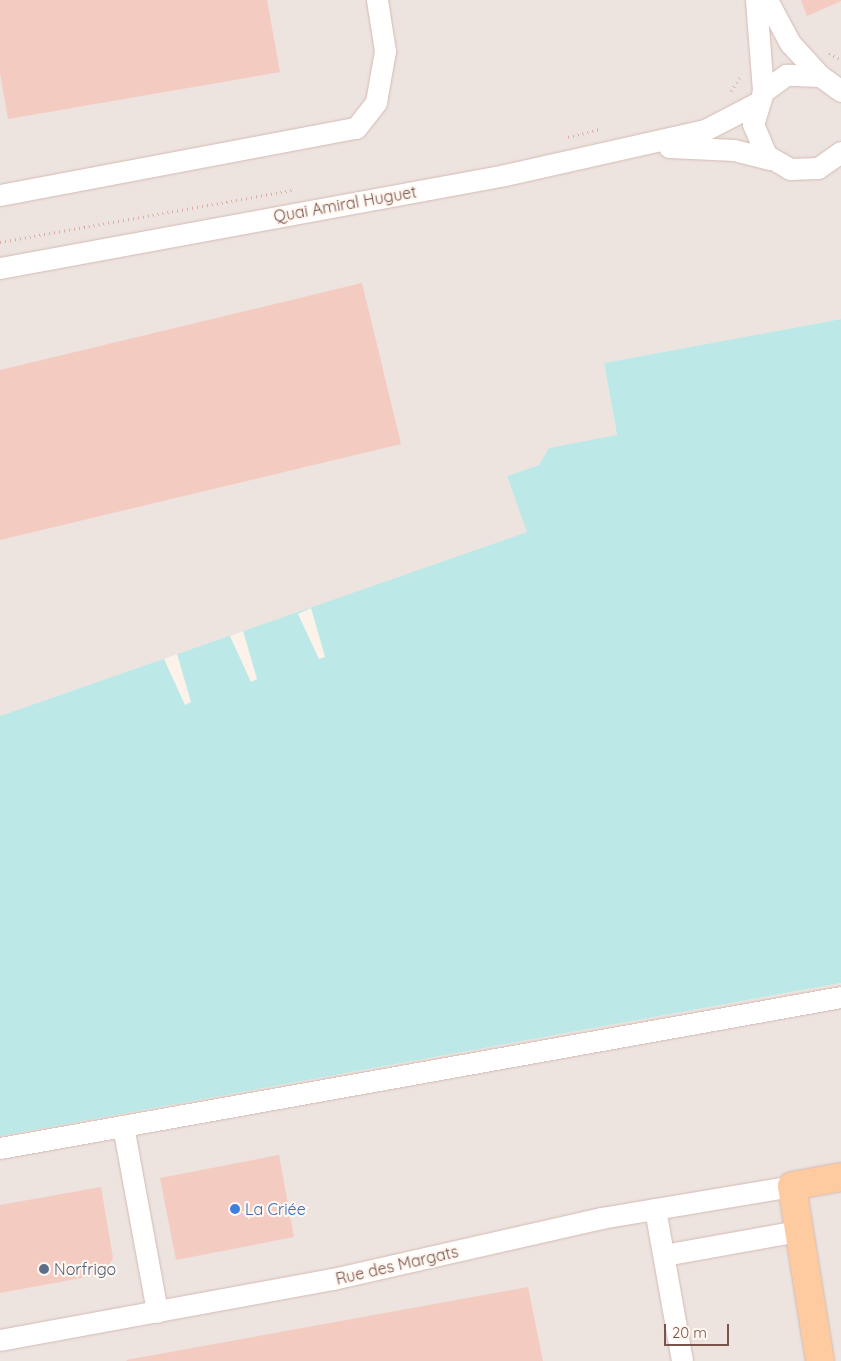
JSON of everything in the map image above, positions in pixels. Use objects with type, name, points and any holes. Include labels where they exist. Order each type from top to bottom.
[{"type":"main road","points":[[820,1361],[792,1186],[841,1177]]},
{"type":"street","points":[[0,195],[356,128],[376,102],[385,51],[376,0]]},
{"type":"street","points":[[756,0],[760,98],[755,136],[770,159]]},
{"type":"street","points":[[766,0],[790,44],[834,84]]},
{"type":"street","name":"Quai Amiral Huguet","points":[[0,268],[49,257],[471,182],[705,130],[760,98],[791,73],[834,84]]},
{"type":"street","name":"Quai Amiral Huguet","points":[[639,146],[734,150],[770,159],[790,169],[807,170],[823,166],[841,152]]},
{"type":"street","points":[[0,1148],[841,997]]},
{"type":"street","points":[[123,1126],[157,1312]]},
{"type":"street","name":"Rue des Margats","points":[[0,1340],[333,1280],[656,1209],[792,1186]]},
{"type":"street","points":[[656,1209],[682,1361]]},
{"type":"street","points":[[664,1255],[798,1231]]},
{"type":"path","points":[[727,95],[743,70]]},
{"type":"path","points":[[561,139],[612,128]]},
{"type":"path","points":[[0,242],[301,189]]},
{"type":"shaded area","points":[[0,0],[841,0],[841,319],[604,363],[617,436],[549,448],[539,465],[507,476],[528,532],[0,716]]},
{"type":"shaded area","points":[[841,983],[841,1361],[0,1361],[0,1136]]},
{"type":"water","points":[[841,319],[841,983],[0,1136],[0,716],[527,532],[507,476],[539,465],[549,448],[617,435],[604,363]]},
{"type":"pier","points":[[311,608],[325,657],[319,659],[298,614]]},
{"type":"pier","points":[[243,631],[257,679],[251,682],[230,636]]},
{"type":"pier","points":[[177,654],[191,702],[185,705],[164,659]]},
{"type":"building","points":[[0,0],[267,0],[280,72],[8,119],[0,73]]},
{"type":"building","points":[[801,0],[841,0],[841,1],[807,16]]},
{"type":"building","points":[[362,283],[401,444],[0,540],[0,370]]},
{"type":"building","points":[[279,1155],[294,1237],[176,1260],[160,1178]]},
{"type":"building","points":[[101,1187],[113,1258],[103,1274],[0,1293],[0,1205]]},
{"type":"building","points":[[528,1287],[543,1361],[126,1360]]},
{"type":"place","name":"La Criée","points":[[235,1209]]},
{"type":"place","name":"Norfrigo","points":[[44,1269]]}]
